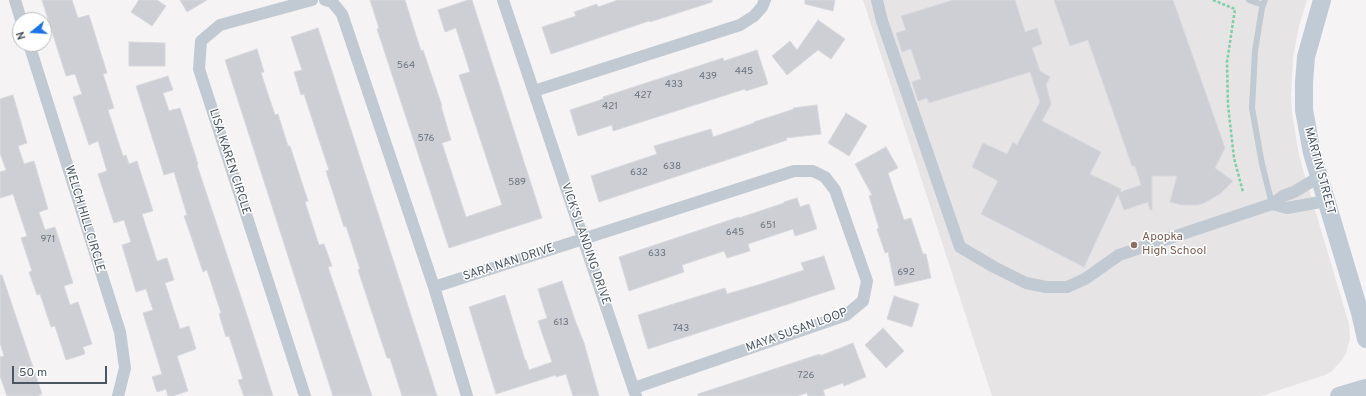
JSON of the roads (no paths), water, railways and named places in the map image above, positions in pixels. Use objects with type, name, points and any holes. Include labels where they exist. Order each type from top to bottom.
[{"type":"street","points":[[15,0],[19,12]]},
{"type":"street","name":"LISA KAREN CIRCLE","points":[[305,396],[199,69],[202,41],[220,25],[312,0]]},
{"type":"street","points":[[325,0],[332,2],[342,14],[434,287],[467,396]]},
{"type":"street","name":"VICK'S LANDING DRIVE","points":[[503,0],[635,392]]},
{"type":"street","points":[[534,91],[740,25],[754,16],[762,7],[765,0]]},
{"type":"street","points":[[877,0],[882,21],[960,247],[994,267],[1026,283],[1046,287],[1067,287],[1085,279],[1119,256],[1272,204],[1319,177]]},
{"type":"street","name":"MARTIN STREET","points":[[1322,0],[1306,57],[1304,110],[1312,153],[1360,313],[1366,339]]},
{"type":"street","name":"WELCH HILL CIRCLE","points":[[32,52],[120,332],[125,368],[118,396]]},
{"type":"street","name":"MAYA SUSAN LOOP","points":[[583,238],[794,171],[813,170],[825,177],[834,190],[867,281],[863,301],[846,315],[635,392]]},
{"type":"street","points":[[1272,204],[1287,208],[1326,201]]},
{"type":"street","name":"SARA NAN DRIVE","points":[[434,287],[583,238]]},
{"type":"street","points":[[1339,396],[1366,388]]},
{"type":"lane","points":[[1250,0],[1264,2],[1255,51],[1252,108],[1262,164],[1272,204]]},
{"type":"place","name":"Apopka High School","points":[[1134,245]]}]
